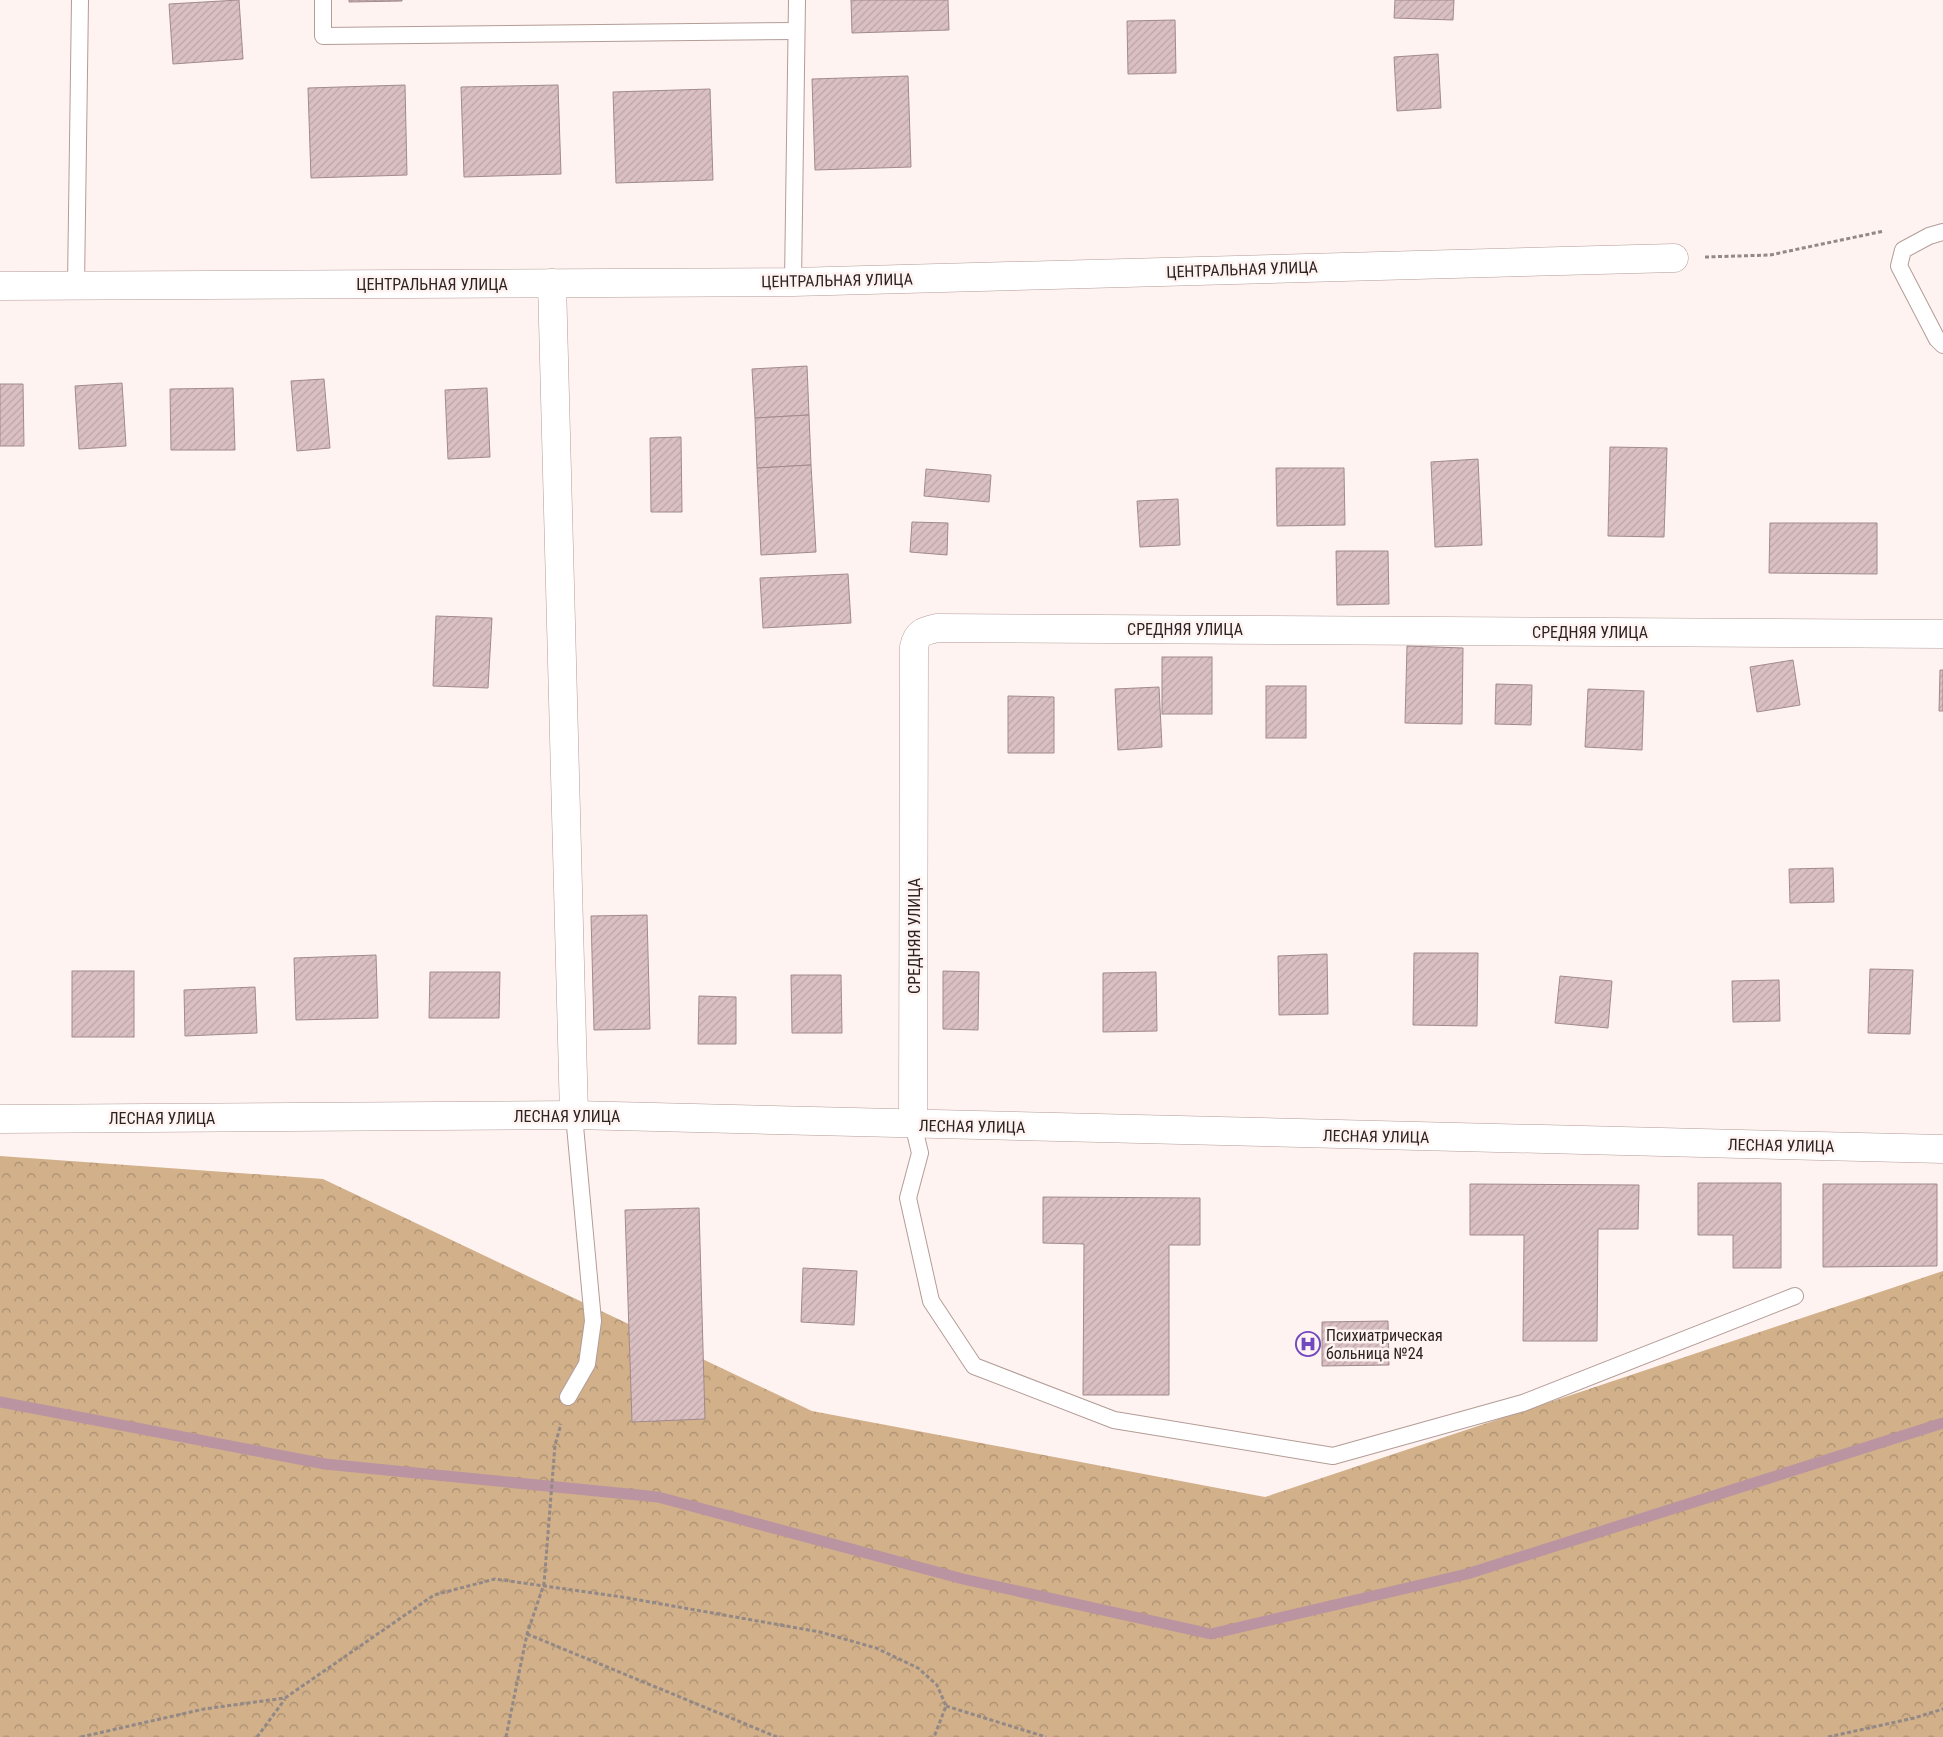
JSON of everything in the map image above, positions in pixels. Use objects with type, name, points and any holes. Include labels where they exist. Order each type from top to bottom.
[{"type":"street","name":"ЦЕНТРАЛЬНАЯ УЛИЦА","points":[[0,286],[793,282],[1674,258]]},
{"type":"street","points":[[552,283],[574,1115]]},
{"type":"street","name":"СРЕДНЯЯ УЛИЦА","points":[[914,1124],[914,647],[916,636],[924,630],[937,628],[1943,634]]},
{"type":"street","name":"ЛЕСНАЯ УЛИЦА","points":[[0,1119],[574,1115],[1943,1149]]},
{"type":"lane","points":[[76,285],[80,0]]},
{"type":"lane","points":[[323,0],[323,36],[796,31]]},
{"type":"lane","points":[[793,282],[797,0]]},
{"type":"lane","points":[[1943,232],[1929,236],[1903,250],[1900,266],[1938,339],[1943,345]]},
{"type":"lane","points":[[568,1397],[587,1364],[593,1322],[574,1115]]},
{"type":"lane","points":[[914,1124],[920,1152],[908,1198],[931,1301],[974,1366],[1114,1420],[1332,1456],[1523,1403],[1796,1296]]},
{"type":"path","points":[[1674,258],[1770,255],[1885,230]]},
{"type":"path","points":[[506,1737],[527,1634],[544,1584],[555,1445]]},
{"type":"path","points":[[257,1737],[286,1698],[434,1595],[496,1579],[544,1584],[820,1632],[876,1648],[918,1668],[937,1685],[946,1706],[934,1737]]},
{"type":"path","points":[[527,1634],[777,1737]]},
{"type":"path","points":[[81,1737],[204,1709],[286,1698]]},
{"type":"path","points":[[946,1706],[1046,1737]]},
{"type":"path","points":[[1828,1737],[1914,1718],[1943,1709]]},
{"type":"green space","points":[[0,1156],[323,1179],[812,1411],[1265,1497],[1943,1271],[1943,1737],[0,1737]]},
{"type":"building","points":[[239,0],[243,59],[173,64],[169,4]]},
{"type":"building","points":[[349,0],[402,0],[402,1],[349,2]]},
{"type":"building","points":[[851,0],[948,0],[949,30],[852,33]]},
{"type":"building","points":[[1395,0],[1454,0],[1453,20],[1394,18]]},
{"type":"building","points":[[1175,20],[1176,73],[1128,74],[1127,21]]},
{"type":"building","points":[[1438,54],[1441,108],[1397,111],[1394,57]]},
{"type":"building","points":[[908,76],[911,167],[815,170],[812,79]]},
{"type":"building","points":[[405,85],[407,175],[311,178],[308,88]]},
{"type":"building","points":[[558,85],[561,174],[464,177],[461,87]]},
{"type":"building","points":[[710,89],[713,180],[616,183],[613,92]]},
{"type":"building","points":[[807,366],[809,415],[755,418],[752,369]]},
{"type":"building","points":[[324,379],[330,448],[297,451],[291,381]]},
{"type":"building","points":[[122,383],[126,446],[79,449],[75,386]]},
{"type":"building","points":[[0,384],[23,384],[24,446],[0,446]]},
{"type":"building","points":[[233,388],[235,450],[171,450],[170,389]]},
{"type":"building","points":[[487,388],[490,457],[448,459],[445,390]]},
{"type":"building","points":[[809,415],[811,465],[757,468],[755,418]]},
{"type":"building","points":[[681,437],[682,512],[651,512],[650,438]]},
{"type":"building","points":[[1610,447],[1667,448],[1664,537],[1608,536]]},
{"type":"building","points":[[1478,459],[1482,545],[1435,547],[1431,462]]},
{"type":"building","points":[[811,465],[816,552],[761,555],[757,468]]},
{"type":"building","points":[[1276,468],[1344,468],[1345,525],[1277,526]]},
{"type":"building","points":[[926,469],[991,475],[989,502],[924,496]]},
{"type":"building","points":[[1178,499],[1180,545],[1140,547],[1137,501]]},
{"type":"building","points":[[912,522],[948,523],[947,555],[910,552]]},
{"type":"building","points":[[1770,523],[1877,523],[1877,574],[1769,573]]},
{"type":"building","points":[[1336,551],[1388,551],[1389,604],[1337,605]]},
{"type":"building","points":[[848,574],[851,623],[763,628],[760,578]]},
{"type":"building","points":[[436,616],[492,618],[488,688],[433,686]]},
{"type":"building","points":[[1407,646],[1463,648],[1462,724],[1405,723]]},
{"type":"building","points":[[1162,657],[1212,657],[1212,714],[1162,714]]},
{"type":"building","points":[[1793,660],[1800,705],[1757,712],[1750,667]]},
{"type":"building","points":[[1940,670],[1943,670],[1943,711],[1939,711]]},
{"type":"building","points":[[1496,684],[1532,685],[1531,725],[1495,724]]},
{"type":"building","points":[[1266,686],[1306,686],[1306,738],[1266,738]]},
{"type":"building","points":[[1159,687],[1162,747],[1118,750],[1115,689]]},
{"type":"building","points":[[1588,689],[1644,691],[1642,750],[1585,747]]},
{"type":"building","points":[[1008,696],[1054,697],[1054,753],[1008,753]]},
{"type":"building","points":[[1833,868],[1834,902],[1790,903],[1789,869]]},
{"type":"building","points":[[647,915],[650,1029],[594,1030],[591,916]]},
{"type":"building","points":[[1414,953],[1478,953],[1477,1026],[1413,1025]]},
{"type":"building","points":[[1327,954],[1328,1014],[1279,1015],[1278,956]]},
{"type":"building","points":[[376,955],[378,1018],[296,1020],[294,958]]},
{"type":"building","points":[[1870,969],[1913,970],[1910,1034],[1868,1033]]},
{"type":"building","points":[[72,971],[134,971],[134,1037],[72,1037]]},
{"type":"building","points":[[943,971],[979,972],[978,1030],[943,1029]]},
{"type":"building","points":[[430,972],[500,972],[499,1018],[429,1018]]},
{"type":"building","points":[[1156,972],[1157,1031],[1103,1032],[1103,973]]},
{"type":"building","points":[[791,975],[841,975],[842,1033],[792,1033]]},
{"type":"building","points":[[1560,976],[1612,981],[1608,1028],[1555,1023]]},
{"type":"building","points":[[1779,980],[1780,1021],[1733,1022],[1732,981]]},
{"type":"building","points":[[255,987],[257,1033],[185,1036],[184,990]]},
{"type":"building","points":[[699,996],[736,997],[736,1044],[698,1044]]},
{"type":"building","points":[[1698,1183],[1781,1183],[1781,1268],[1733,1268],[1733,1235],[1698,1235]]},
{"type":"building","points":[[1470,1184],[1639,1185],[1638,1229],[1598,1229],[1597,1341],[1523,1341],[1524,1235],[1470,1235]]},
{"type":"building","points":[[1823,1184],[1937,1184],[1937,1266],[1823,1267]]},
{"type":"building","points":[[1043,1197],[1200,1198],[1200,1245],[1169,1245],[1169,1395],[1083,1395],[1084,1244],[1043,1243]]},
{"type":"building","points":[[699,1208],[705,1419],[632,1422],[625,1210]]},
{"type":"building","points":[[803,1268],[857,1271],[854,1325],[801,1322]]},
{"type":"building","points":[[1388,1321],[1389,1365],[1322,1366],[1322,1322]]},
{"type":"waterway","points":[[0,1402],[325,1464],[658,1497],[963,1579],[1211,1634],[1467,1574],[1943,1423]]},
{"type":"place","name":"Психиатрическая больница №24","points":[[1308,1344]]}]
